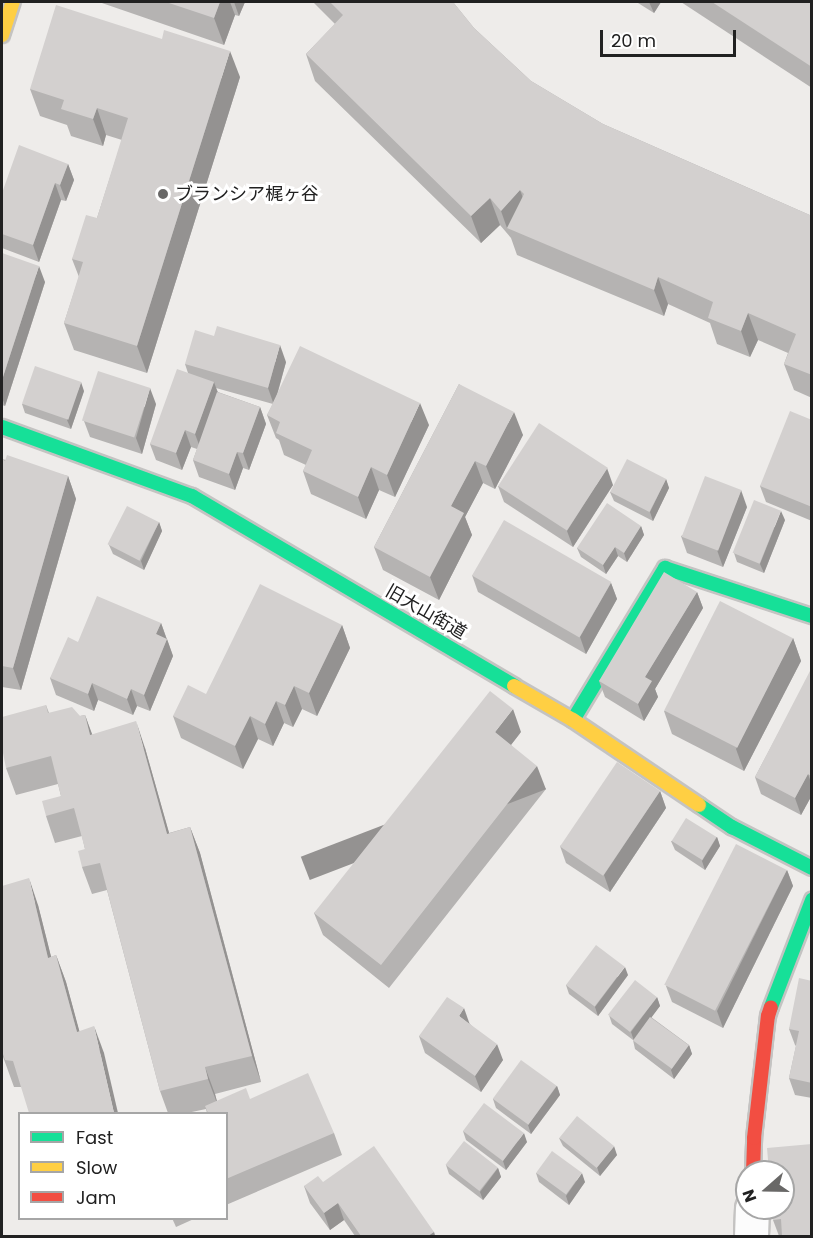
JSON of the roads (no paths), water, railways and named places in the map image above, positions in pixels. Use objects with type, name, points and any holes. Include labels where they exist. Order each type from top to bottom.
[{"type":"street","points":[[2,35],[13,2]]},
{"type":"street","name":"旧大山街道","points":[[2,427],[192,496],[573,720],[732,828],[812,867]]},
{"type":"street","points":[[573,720],[666,568],[812,616]]},
{"type":"street","points":[[753,1160],[768,1016],[812,900]]},
{"type":"street","points":[[752,1220],[752,1236]]},
{"type":"place","name":"ブランシア梶ヶ谷","points":[[163,194]]}]
